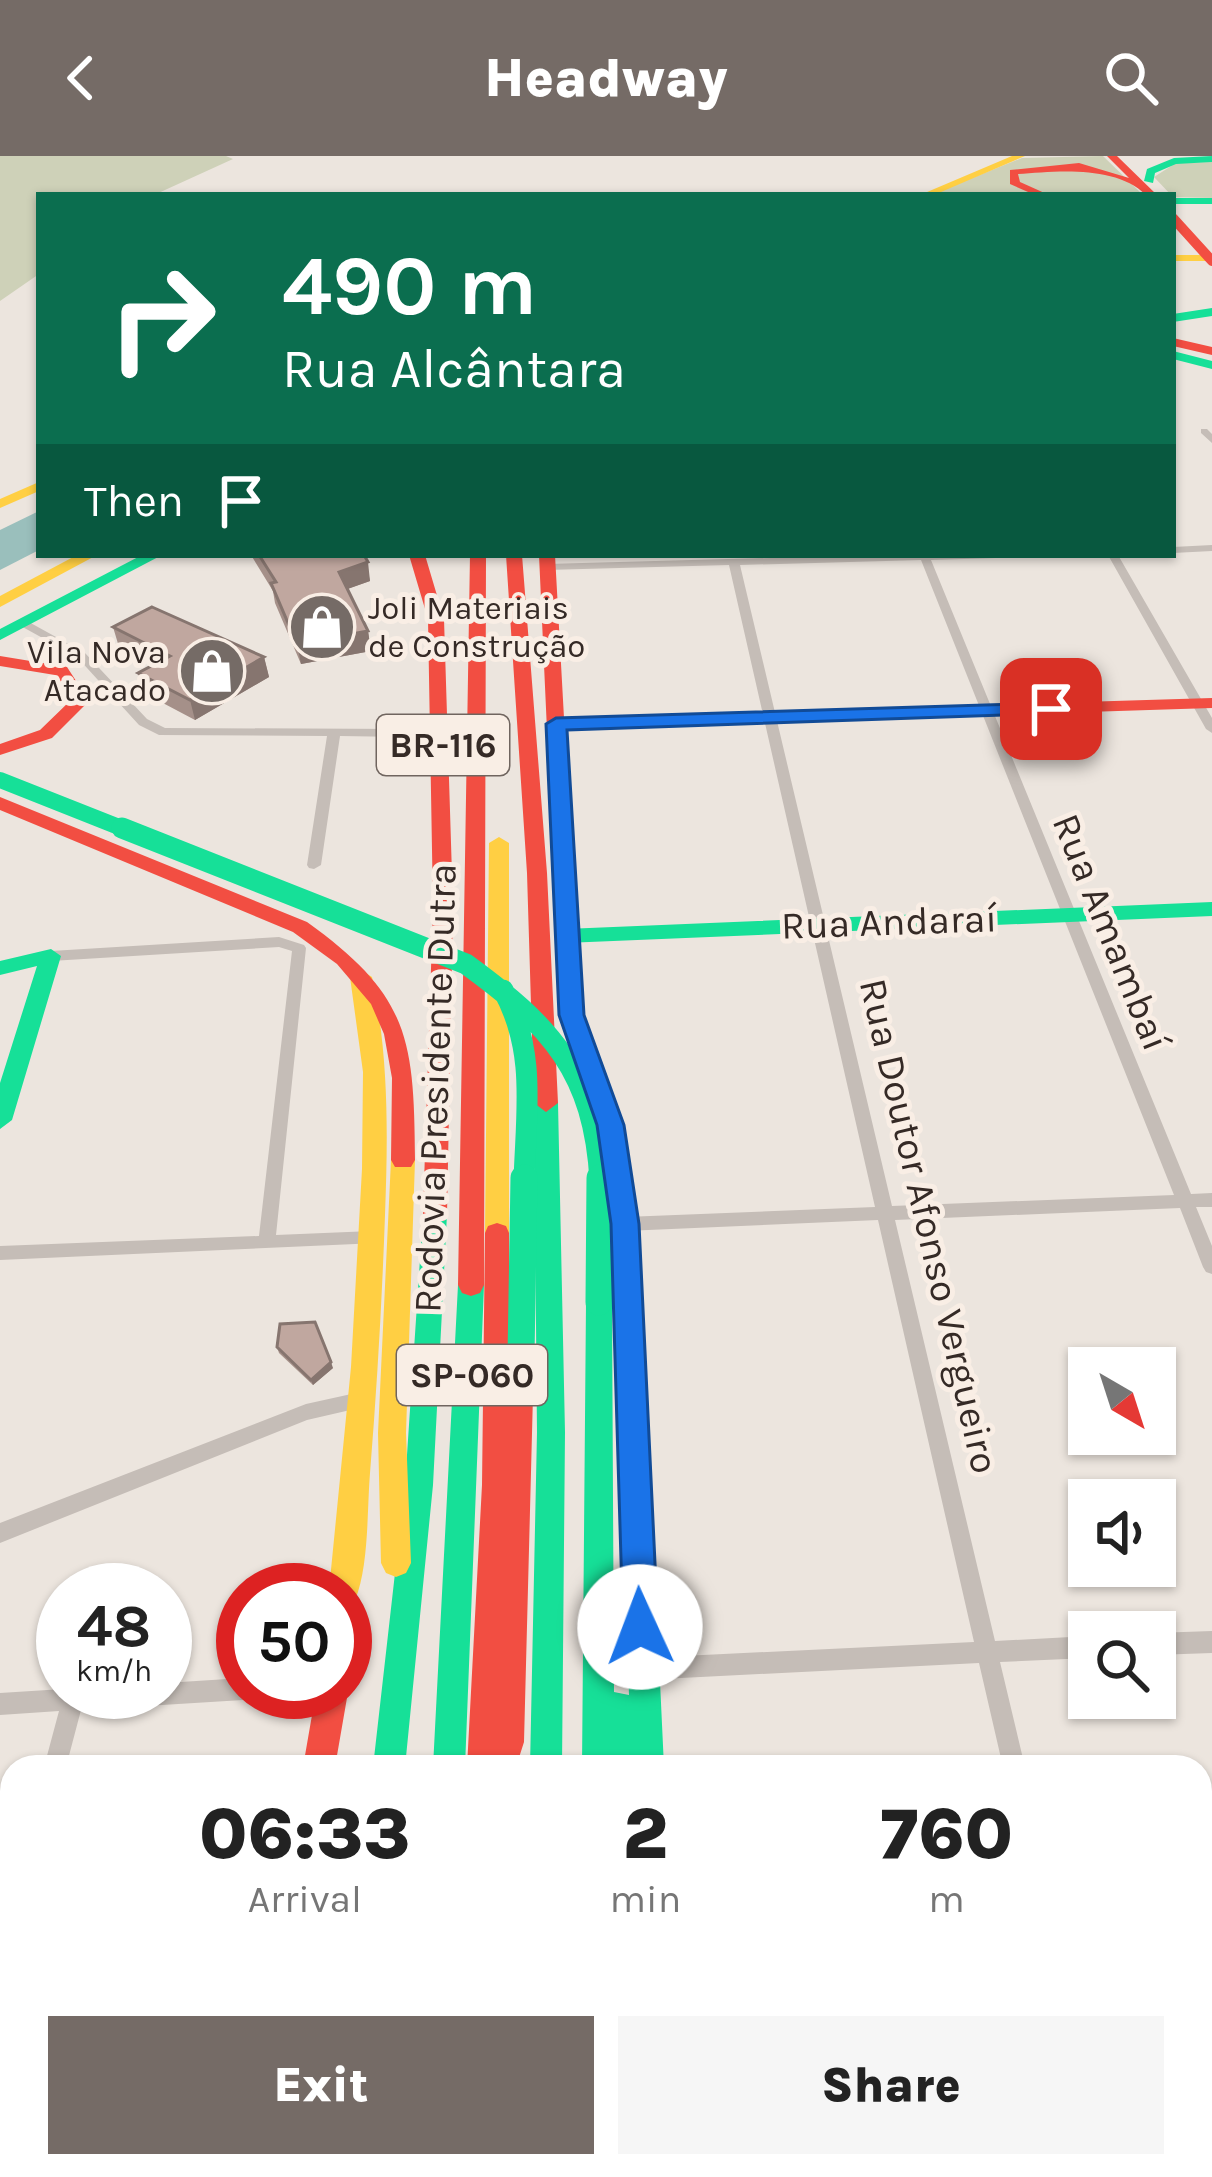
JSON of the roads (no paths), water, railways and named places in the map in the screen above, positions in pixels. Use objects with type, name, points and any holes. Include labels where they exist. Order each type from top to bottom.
[{"type":"main road","points":[[933,192],[1020,156]]},
{"type":"main road","points":[[1112,156],[1154,190]]},
{"type":"main road","points":[[1127,156],[1154,190]]},
{"type":"main road","points":[[1154,190],[1150,171],[1159,165],[1212,159]]},
{"type":"main road","points":[[1036,192],[1015,184],[1013,172],[1043,162],[1085,163],[1154,190]]},
{"type":"main road","points":[[1176,205],[1212,205]]},
{"type":"main road","points":[[1176,211],[1198,256]]},
{"type":"main road","points":[[1176,218],[1212,219]]},
{"type":"main road","points":[[1176,223],[1198,256]]},
{"type":"main road","points":[[1176,342],[1212,351]]},
{"type":"main road","points":[[1176,356],[1212,365]]},
{"type":"main road","points":[[0,489],[36,472]]},
{"type":"main road","points":[[0,504],[36,487]]},
{"type":"main road","points":[[0,602],[82,558]]},
{"type":"main road","points":[[6,624],[109,558]]},
{"type":"main road","points":[[6,624],[126,558]]},
{"type":"main road","points":[[80,583],[135,558]]},
{"type":"main road","points":[[6,624],[148,558]]},
{"type":"main road","name":"Rodovia Presidente Dutra","points":[[390,1755],[419,1485],[434,1245],[441,985],[440,672],[436,619],[418,558]]},
{"type":"main road","points":[[441,985],[453,929],[461,612],[468,558]]},
{"type":"main road","name":"Rodovia Presidente Dutra","points":[[450,1755],[468,1485],[476,1244],[478,558]]},
{"type":"main road","name":"Rodovia Presidente Dutra","points":[[484,1755],[496,1485],[502,1028],[494,558]]},
{"type":"main road","points":[[514,558],[514,634],[524,687]]},
{"type":"main road","points":[[524,687],[532,671],[542,559]]},
{"type":"main road","points":[[542,559],[572,1015],[610,1125],[625,1224],[647,1755]]},
{"type":"main road","points":[[0,661],[58,668],[78,688],[74,712],[41,738],[0,750]]},
{"type":"main road","name":"SP-060","points":[[524,687],[549,1194],[554,1485],[546,1755]]},
{"type":"main road","points":[[556,724],[1205,704]]},
{"type":"main road","points":[[0,780],[320,904],[493,979],[531,1004],[554,1029],[586,1085],[596,1121],[600,1174],[598,1755]]},
{"type":"main road","points":[[0,803],[286,920],[326,943],[360,975],[386,1012],[400,1066],[390,1488],[402,1629]]},
{"type":"main road","name":"Rua Andaraí","points":[[566,936],[1212,909]]},
{"type":"main road","points":[[0,968],[22,958],[51,956],[0,1120]]},
{"type":"main road","points":[[347,1563],[366,1399],[376,1062],[360,975]]},
{"type":"main road","points":[[493,979],[517,1012],[527,1050],[521,1356],[504,1755]]},
{"type":"main road","points":[[600,1552],[617,1681],[620,1755]]},
{"type":"main road","points":[[321,1755],[327,1719]]},
{"type":"street","points":[[1176,550],[1212,548]]},
{"type":"street","points":[[542,559],[734,562],[861,558]]},
{"type":"street","name":"Rua Amambaí","points":[[925,558],[1212,1267]]},
{"type":"street","points":[[1115,558],[1205,704],[1212,729]]},
{"type":"street","name":"Rua Doutor Afonso Vergueiro","points":[[734,562],[1011,1755]]},
{"type":"street","points":[[6,624],[81,655],[152,728],[178,734],[403,733]]},
{"type":"street","points":[[314,866],[334,733]]},
{"type":"street","points":[[51,956],[279,941],[299,948],[302,955],[267,1242]]},
{"type":"street","points":[[625,1224],[1212,1200]]},
{"type":"street","points":[[0,1253],[371,1238]]},
{"type":"street","points":[[0,1533],[306,1412],[366,1399]]},
{"type":"street","points":[[1176,1643],[1212,1642]]},
{"type":"street","points":[[642,1669],[1068,1648]]},
{"type":"street","points":[[0,1704],[36,1702]]},
{"type":"street","points":[[58,1755],[68,1719]]},
{"type":"water","points":[[36,512],[36,552],[0,570],[0,530]]},
{"type":"place","name":"Joli Materiais de Construção","points":[[322,627]]},
{"type":"place","name":"Vila Nova Atacado","points":[[212,671]]}]
